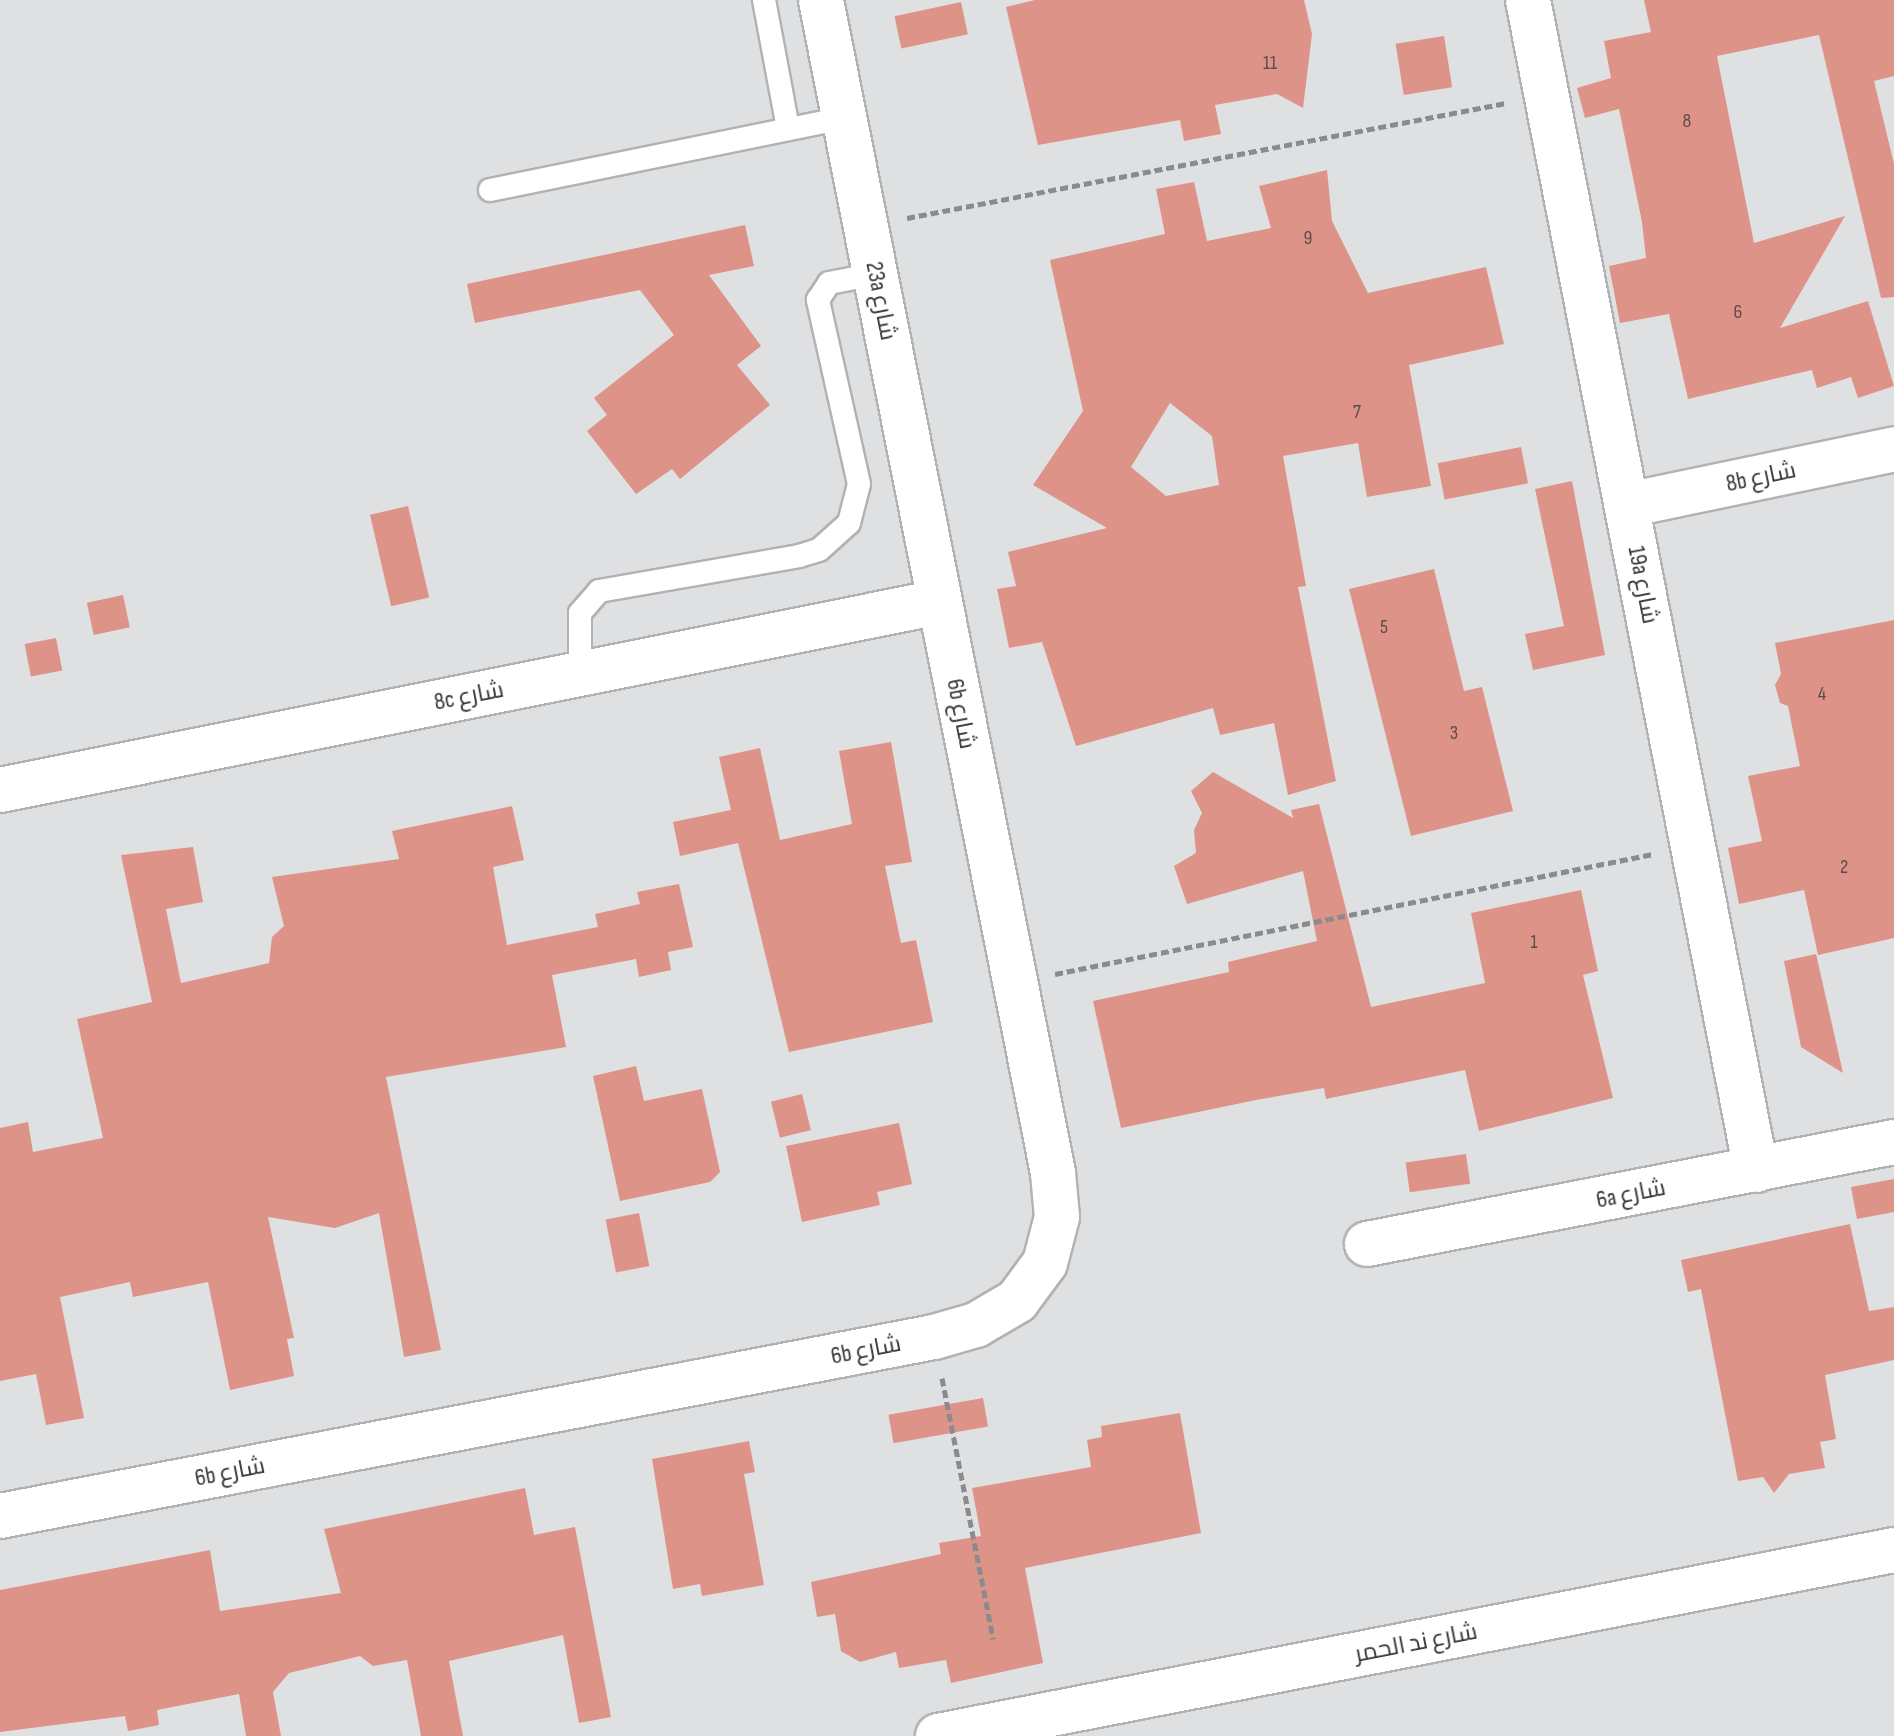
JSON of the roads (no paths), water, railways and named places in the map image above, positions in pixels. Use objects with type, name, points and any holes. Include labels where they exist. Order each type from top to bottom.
[{"type":"street","name":"23a شارع","points":[[821,0],[939,602]]},
{"type":"street","name":"19a شارع","points":[[1528,0],[1756,1170]]},
{"type":"street","name":"8b شارع","points":[[1627,505],[1894,449]]},
{"type":"street","name":"8c شارع","points":[[0,790],[939,602]]},
{"type":"street","name":"6b شارع","points":[[0,1516],[934,1337],[976,1325],[1017,1301],[1045,1263],[1057,1217],[1015,982],[939,602]]},
{"type":"street","name":"6a شارع","points":[[1367,1244],[1894,1142]]},
{"type":"street","name":"شارع ند الحمر","points":[[938,1736],[1894,1550]]},
{"type":"lane","points":[[764,0],[788,128]]},
{"type":"lane","points":[[490,190],[844,118]]},
{"type":"lane","points":[[580,674],[580,613],[599,591],[799,556],[819,550],[849,523],[859,484],[818,300],[829,283],[876,274]]}]
